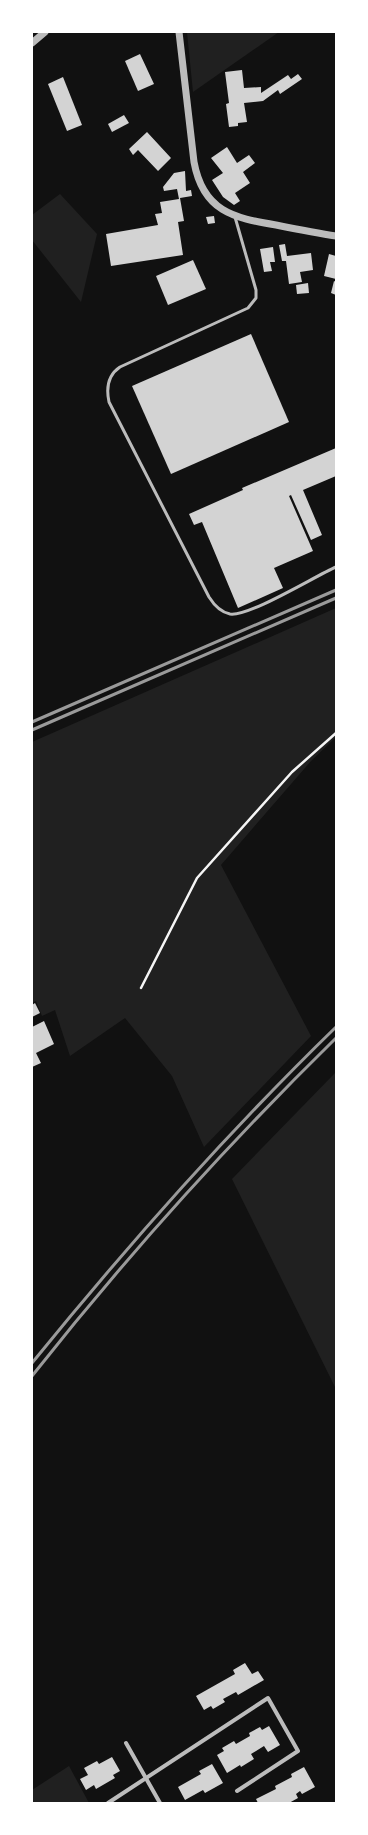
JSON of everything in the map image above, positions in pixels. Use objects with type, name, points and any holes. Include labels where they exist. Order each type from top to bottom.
[{"type":"street","points":[[32,42],[45,32]]},
{"type":"street","points":[[178,34],[193,156],[199,182],[211,201],[222,210],[235,217],[336,236]]},
{"type":"street","points":[[108,1803],[268,1698],[298,1751],[237,1791]]},
{"type":"street","points":[[126,1743],[160,1803]]},
{"type":"lane","points":[[235,217],[256,290],[254,302],[248,308],[120,367],[110,378],[107,390],[109,402],[209,597],[219,609],[228,614],[242,612],[291,590],[336,567]]},
{"type":"path","points":[[141,988],[197,878],[292,772],[336,733]]},
{"type":"shaded area","points":[[187,32],[279,32],[193,92]]},
{"type":"shaded area","points":[[60,194],[97,234],[81,302],[32,240],[32,215]]},
{"type":"shaded area","points":[[336,608],[336,737],[311,761],[221,865],[311,1036],[204,1147],[172,1076],[125,1018],[70,1056],[55,1010],[42,1016],[36,1001],[32,1003],[32,742]]},
{"type":"shaded area","points":[[336,1072],[336,1389],[232,1179]]},
{"type":"shaded area","points":[[69,1766],[89,1803],[32,1803],[32,1790]]},
{"type":"building","points":[[140,54],[154,84],[138,91],[125,61]]},
{"type":"building","points":[[242,70],[244,88],[261,87],[261,93],[288,75],[291,79],[298,74],[302,79],[280,94],[278,90],[263,101],[244,103],[247,122],[238,123],[238,126],[229,127],[226,104],[229,103],[225,72]]},
{"type":"building","points":[[63,77],[82,125],[67,131],[48,84]]},
{"type":"building","points":[[124,115],[129,123],[112,132],[108,124]]},
{"type":"building","points":[[147,132],[171,158],[158,171],[138,150],[133,155],[129,149]]},
{"type":"building","points":[[227,147],[237,163],[249,155],[255,163],[243,172],[250,183],[235,193],[240,201],[234,205],[223,197],[212,180],[223,173],[211,158]]},
{"type":"building","points":[[185,171],[186,191],[191,190],[192,196],[180,198],[184,221],[178,222],[183,255],[111,266],[106,234],[158,225],[155,214],[162,213],[160,202],[179,199],[177,189],[164,191],[163,187],[174,173]]},
{"type":"building","points":[[214,216],[215,223],[208,224],[206,217]]},
{"type":"building","points":[[285,244],[287,256],[311,253],[313,270],[300,272],[302,282],[289,284],[286,261],[282,261],[279,245]]},
{"type":"building","points":[[273,247],[275,262],[270,262],[272,271],[264,272],[260,249]]},
{"type":"building","points":[[329,254],[336,256],[336,279],[324,276]]},
{"type":"building","points":[[193,260],[206,289],[168,305],[156,276]]},
{"type":"building","points":[[334,281],[336,282],[336,295],[331,293]]},
{"type":"building","points":[[308,283],[309,293],[297,294],[296,285]]},
{"type":"building","points":[[251,334],[289,422],[171,474],[132,386]]},
{"type":"building","points":[[336,448],[336,476],[303,490],[322,535],[311,540],[291,495],[289,496],[313,551],[274,568],[283,588],[238,608],[202,522],[194,525],[189,514],[243,490],[242,488]]},
{"type":"building","points":[[35,1003],[40,1013],[32,1017],[32,1005]]},
{"type":"building","points":[[44,1021],[54,1044],[36,1053],[41,1063],[32,1067],[32,1027]]},
{"type":"building","points":[[245,1663],[252,1674],[258,1671],[264,1680],[238,1695],[236,1692],[223,1699],[225,1702],[213,1709],[211,1706],[204,1710],[196,1696],[235,1674],[233,1670]]},
{"type":"building","points":[[269,1726],[280,1745],[268,1752],[264,1746],[251,1754],[254,1759],[227,1773],[217,1755],[224,1751],[222,1748],[234,1741],[236,1744],[250,1736],[249,1733],[260,1727],[262,1730]]},
{"type":"building","points":[[112,1757],[120,1771],[113,1775],[115,1778],[96,1789],[94,1785],[86,1790],[80,1779],[88,1775],[84,1768],[97,1761],[99,1764]]},
{"type":"building","points":[[212,1764],[223,1783],[205,1793],[203,1790],[185,1800],[178,1787],[201,1774],[199,1771]]},
{"type":"building","points":[[304,1767],[315,1787],[302,1794],[300,1791],[296,1794],[298,1798],[289,1803],[258,1803],[256,1799],[276,1789],[275,1786],[292,1777],[291,1774]]},
{"type":"railway","points":[[32,722],[336,590]]},
{"type":"railway","points":[[32,730],[336,598]]},
{"type":"railway","points":[[32,1363],[104,1276],[179,1190],[256,1107],[336,1027]]},
{"type":"railway","points":[[32,1376],[104,1288],[179,1202],[256,1119],[336,1038]]}]
